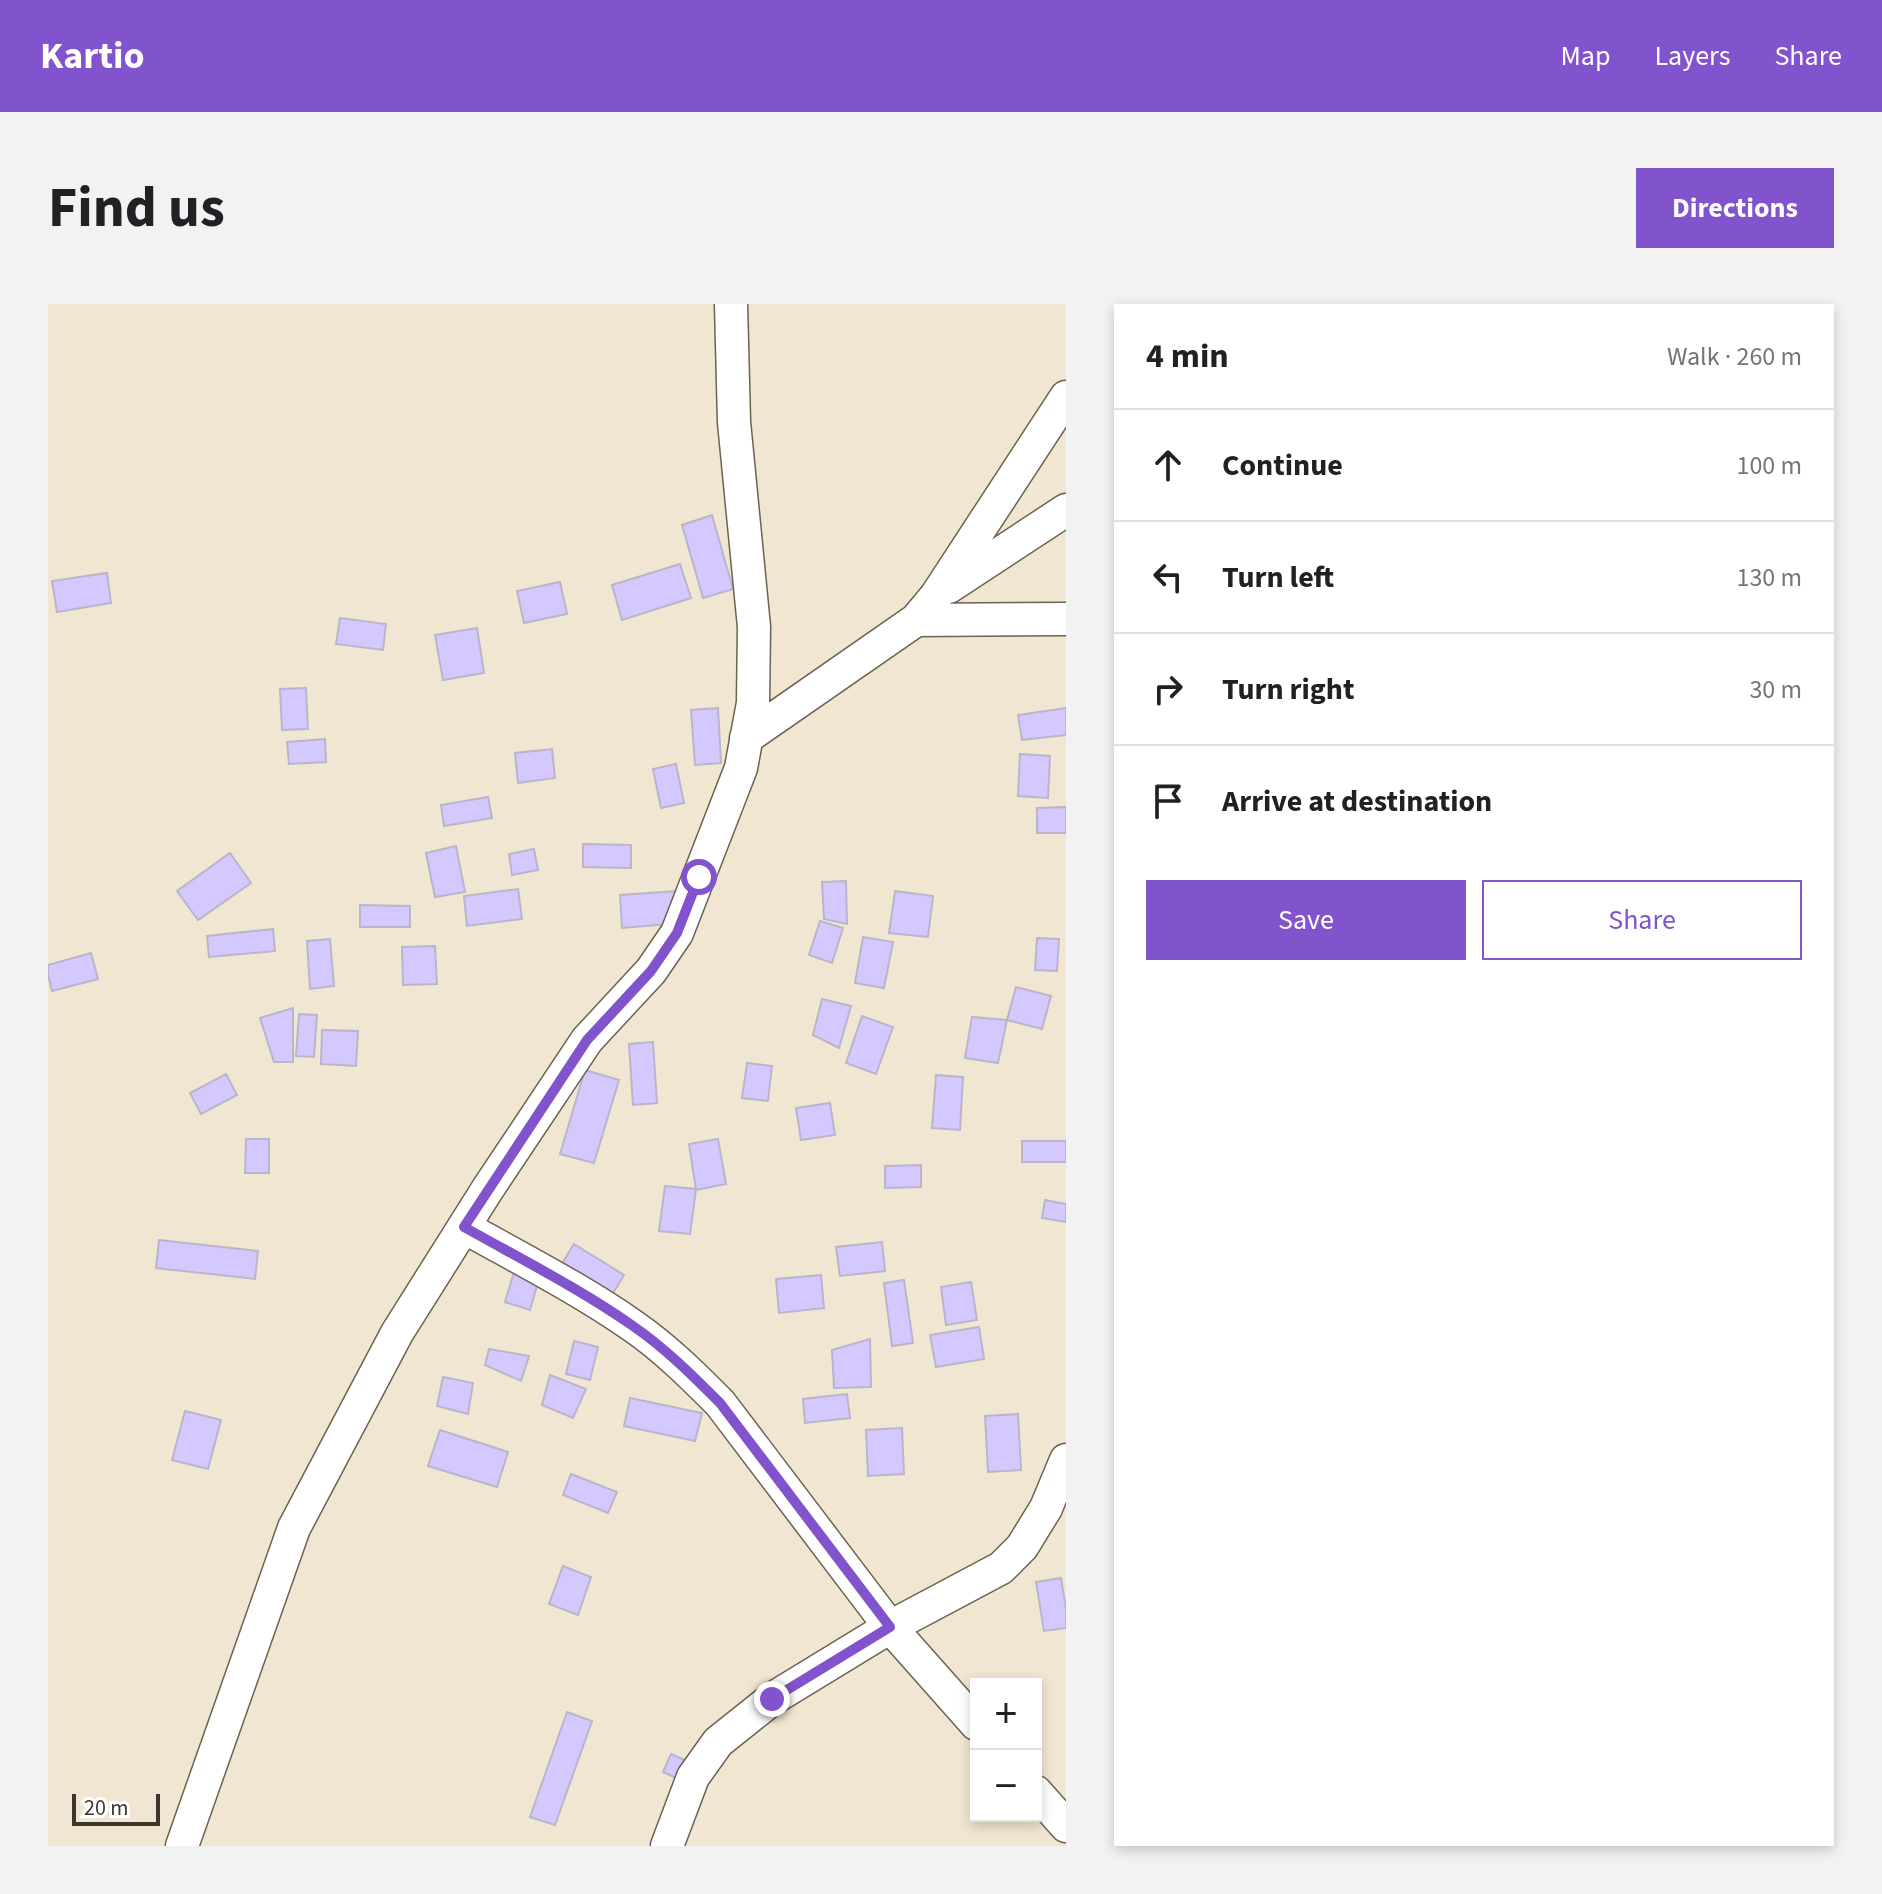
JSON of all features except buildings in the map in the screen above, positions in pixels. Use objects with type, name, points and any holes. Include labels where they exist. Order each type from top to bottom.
[{"type":"street","points":[[182,1846],[294,1528],[397,1333],[464,1227],[587,1040],[651,971],[677,933],[741,768],[753,703],[754,627],[734,422],[731,304]]},
{"type":"street","points":[[926,608],[1066,397]]},
{"type":"street","points":[[746,738],[1066,510]]},
{"type":"street","points":[[926,608],[1066,619]]},
{"type":"street","points":[[464,1227],[634,1327],[690,1373],[720,1403],[890,1627],[970,1717]]},
{"type":"street","points":[[667,1846],[693,1777],[718,1742],[772,1699],[890,1627],[1001,1568],[1022,1547],[1046,1508],[1066,1460]]},
{"type":"street","points":[[1042,1799],[1066,1826]]},
{"type":"route","points":[[699,877],[677,933],[651,971],[587,1040],[464,1227],[634,1327],[690,1373],[720,1403],[890,1627],[772,1699]]}]
